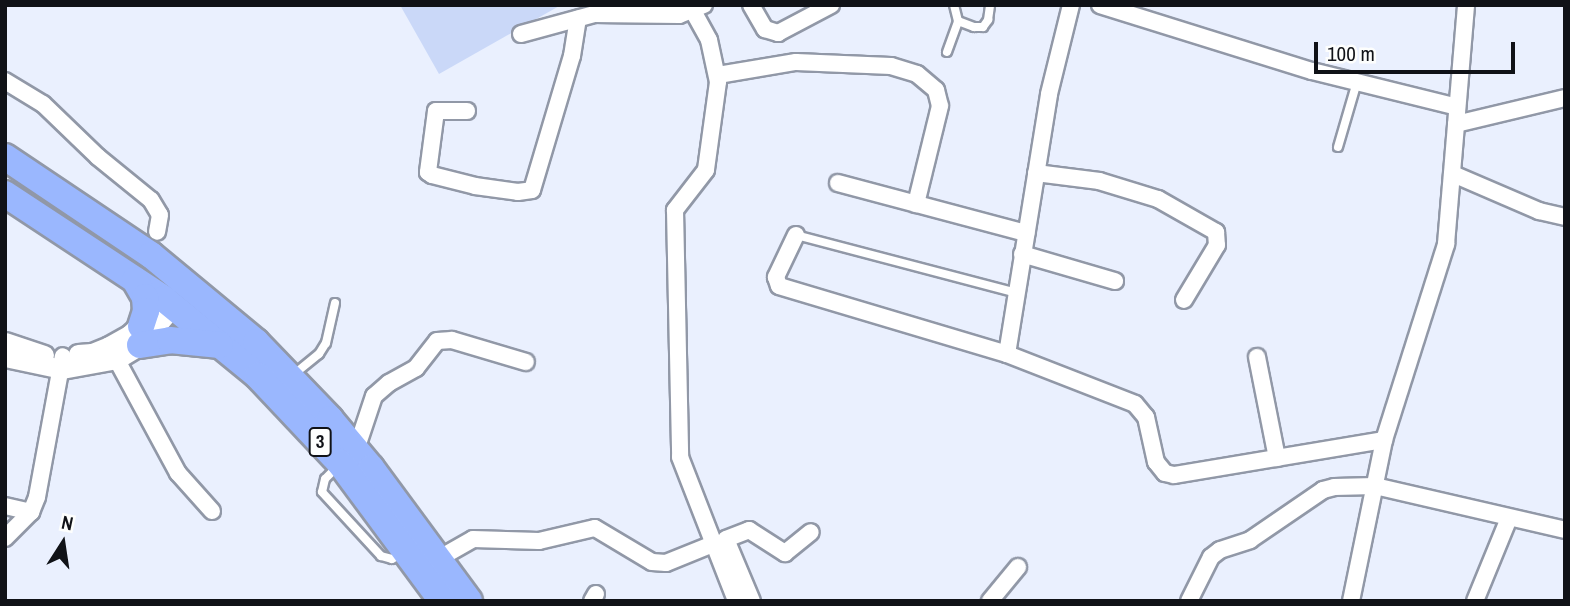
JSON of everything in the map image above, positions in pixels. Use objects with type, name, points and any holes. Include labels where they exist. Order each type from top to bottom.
[{"type":"highway","name":"3","points":[[5,157],[158,261],[208,299],[290,377],[348,457],[406,551],[442,601]]},
{"type":"highway","name":"3","points":[[5,194],[170,300],[258,376],[348,457],[438,559],[469,601]]},
{"type":"highway","points":[[158,261],[170,300],[208,299]]},
{"type":"highway","points":[[135,280],[145,298],[146,311],[140,336],[221,346]]},
{"type":"street","points":[[751,5],[765,29],[778,33],[831,5]]},
{"type":"street","points":[[1007,354],[1049,94],[1071,5]]},
{"type":"street","points":[[1100,5],[1357,82],[1457,107]]},
{"type":"street","points":[[1351,601],[1384,440],[1446,244],[1467,6]]},
{"type":"street","points":[[521,34],[592,12],[664,16],[696,7],[709,40],[718,75],[706,170],[675,211],[680,457],[736,601]]},
{"type":"street","points":[[467,111],[436,111],[428,172],[475,186],[518,192],[532,190],[572,56],[592,12]]},
{"type":"street","points":[[718,75],[796,62],[891,66],[917,74],[936,90],[940,106],[916,204]]},
{"type":"street","points":[[5,80],[43,104],[98,157],[151,200],[160,215],[157,233]]},
{"type":"street","points":[[1456,124],[1565,98]]},
{"type":"street","points":[[1036,173],[1099,181],[1158,199],[1216,232],[1217,245],[1184,300]]},
{"type":"street","points":[[1453,174],[1539,211],[1565,217]]},
{"type":"street","points":[[838,183],[1026,233]]},
{"type":"street","points":[[796,234],[776,276],[779,286],[1007,354],[1135,404],[1146,417],[1156,462],[1165,473],[1174,475],[1384,440]]},
{"type":"street","points":[[1023,254],[1115,282]]},
{"type":"street","points":[[5,357],[63,363],[92,353],[113,352],[140,336],[170,300]]},
{"type":"street","points":[[348,457],[374,396],[389,383],[416,368],[437,341],[452,340],[526,362]]},
{"type":"street","points":[[5,342],[63,363]]},
{"type":"street","points":[[113,352],[178,474],[212,511]]},
{"type":"street","points":[[1257,357],[1277,458]]},
{"type":"street","points":[[5,538],[31,512],[37,498],[63,363]]},
{"type":"street","points":[[1189,601],[1212,557],[1220,550],[1250,540],[1323,490],[1374,486],[1565,530]]},
{"type":"street","points":[[5,506],[31,512]]},
{"type":"street","points":[[1475,601],[1509,517]]},
{"type":"street","points":[[438,559],[473,539],[538,541],[595,528],[652,562],[666,563],[713,544]]},
{"type":"street","points":[[752,601],[726,539],[749,530],[785,552],[811,531]]},
{"type":"street","points":[[990,601],[1018,567]]},
{"type":"lane","points":[[947,52],[958,21],[954,5]]},
{"type":"lane","points":[[958,21],[983,27],[988,20],[989,5]]},
{"type":"lane","points":[[1338,147],[1357,82]]},
{"type":"lane","points":[[796,234],[1017,293]]},
{"type":"lane","points":[[290,377],[306,366],[326,342],[335,303]]},
{"type":"shaded area","points":[[400,5],[561,5],[439,74]]}]
